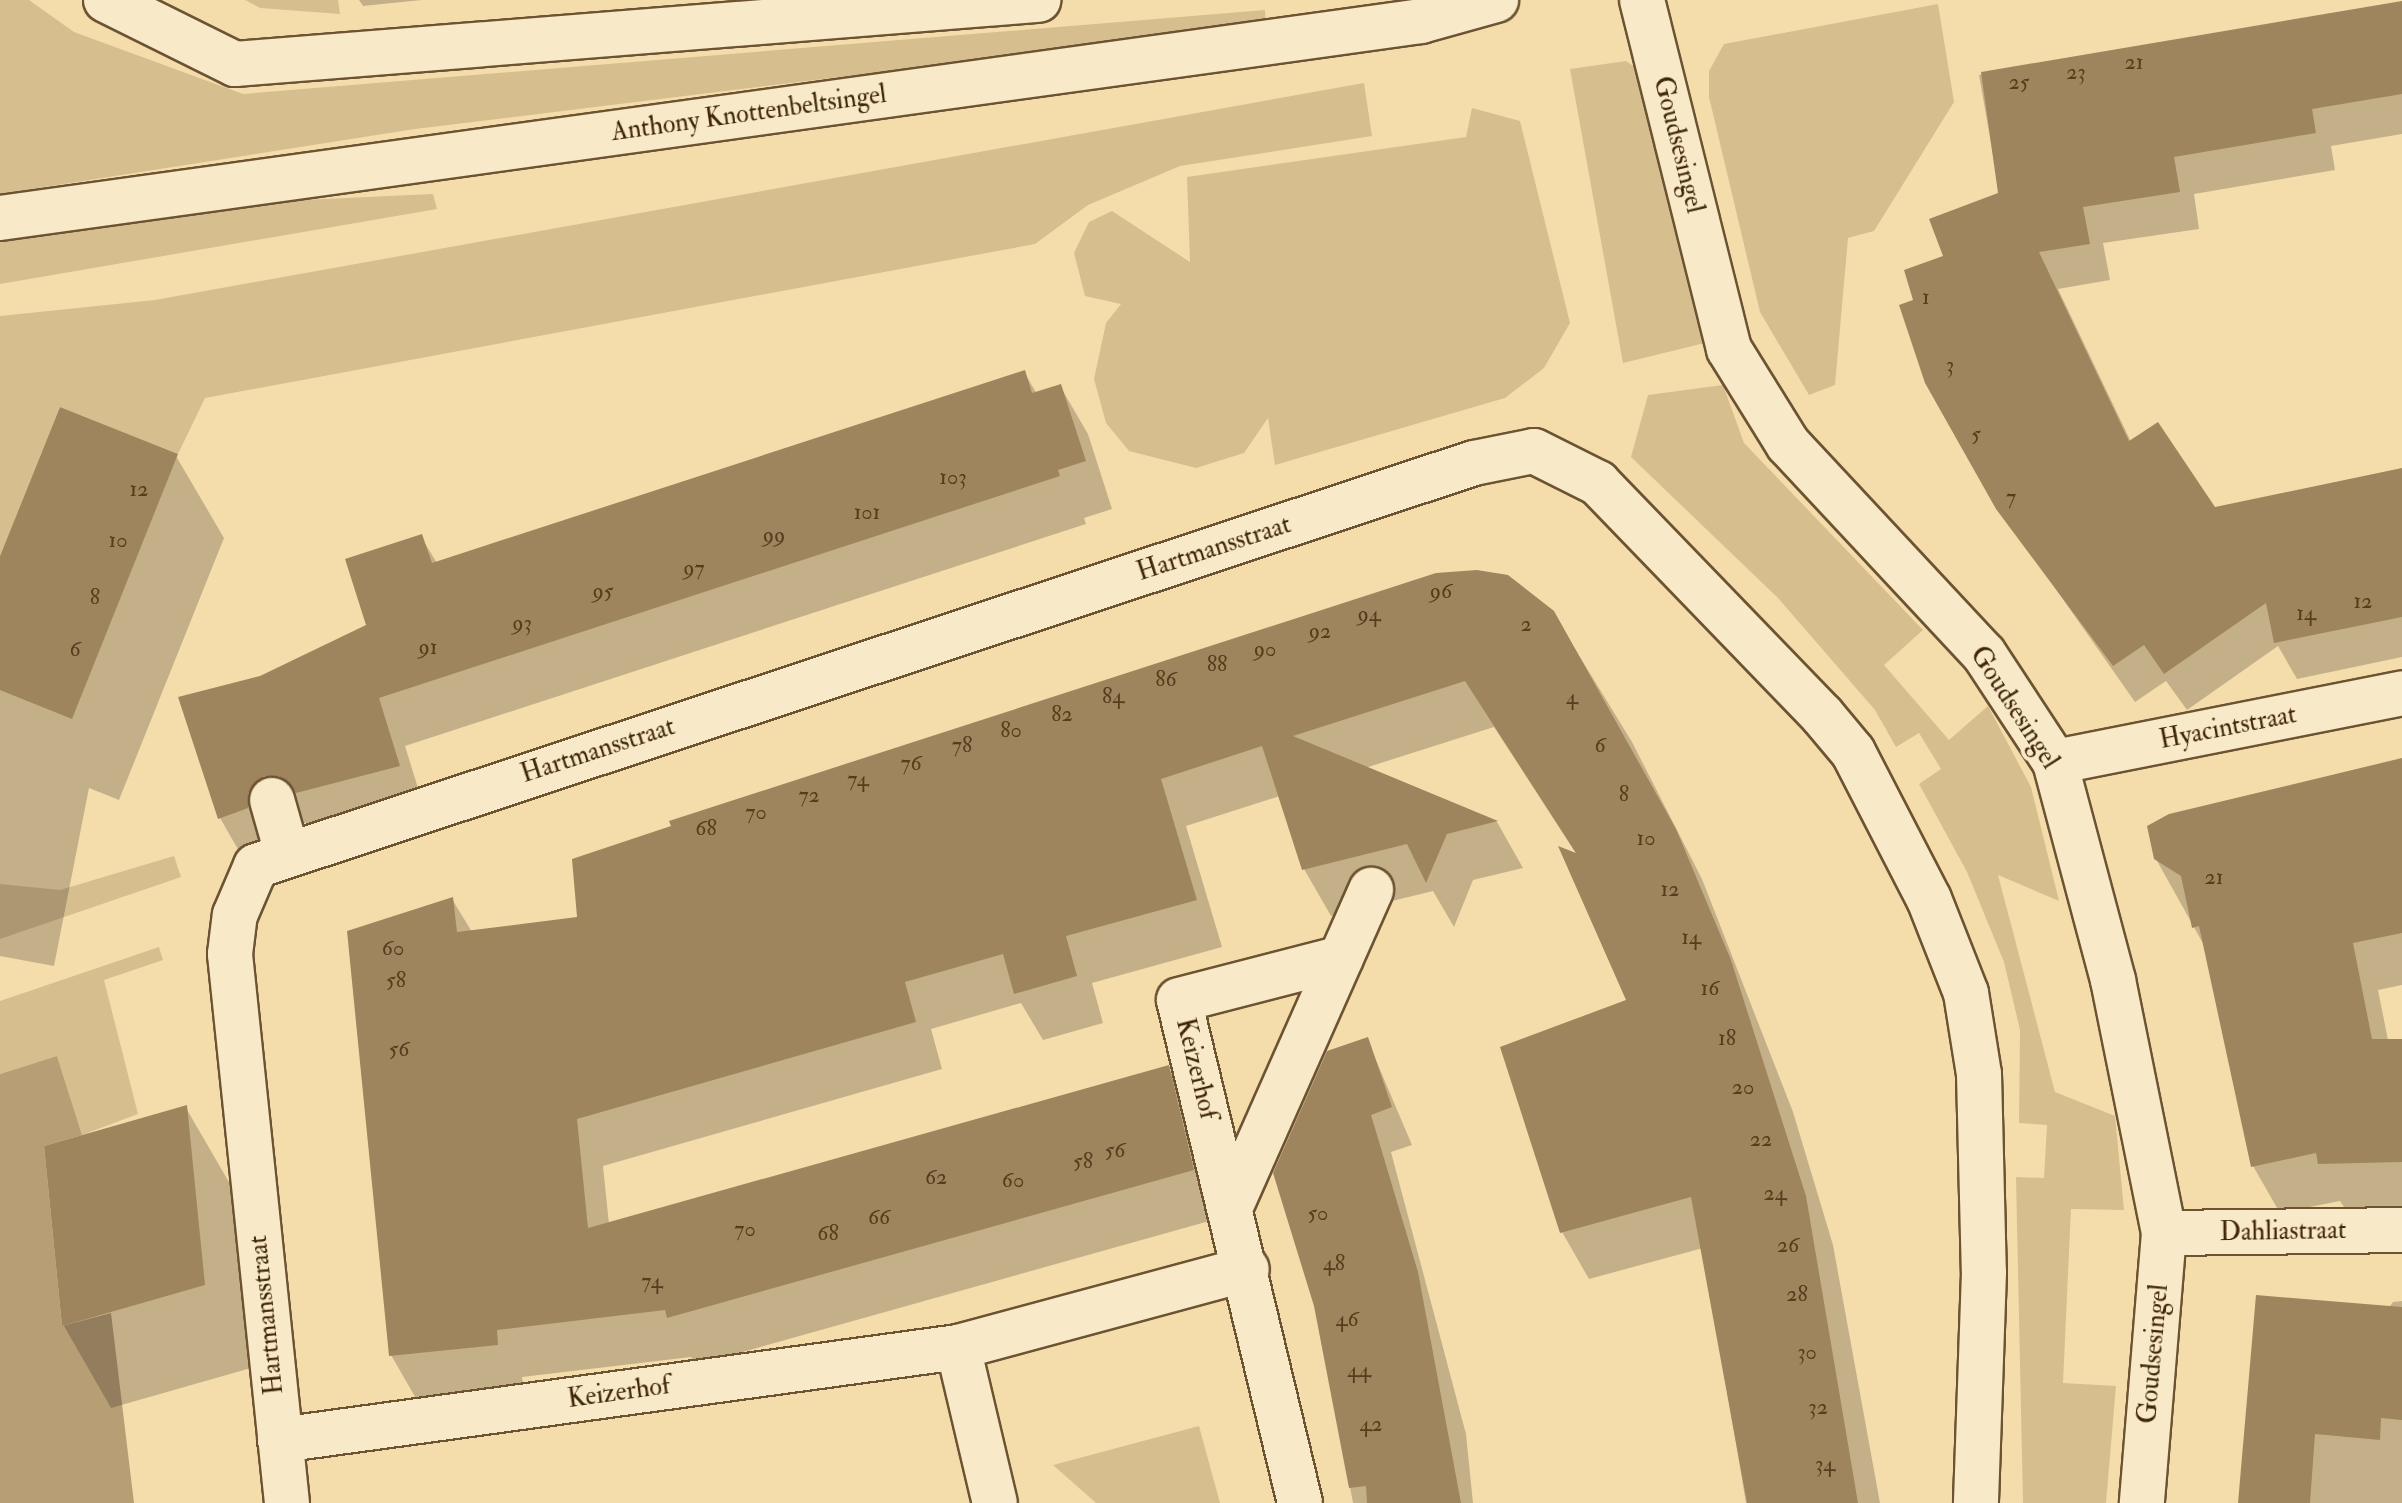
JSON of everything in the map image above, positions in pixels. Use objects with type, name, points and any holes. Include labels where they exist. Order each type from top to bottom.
[{"type":"street","points":[[106,0],[235,64],[1038,0]]},
{"type":"street","name":"Anthony Knottenbeltsingel","points":[[0,218],[1421,21],[1496,0]]},
{"type":"street","name":"Goudsesingel","points":[[1642,0],[1729,349],[1788,444],[1984,654],[2055,762],[2113,980],[2164,1233],[2142,1503]]},
{"type":"street","name":"Hartmansstraat","points":[[287,1503],[230,954],[235,915],[256,866],[287,853],[1474,463],[1534,451],[1555,457],[1598,483],[1730,613],[1853,752],[1934,913],[1966,993],[1979,1074],[1984,1272],[1976,1503]]},
{"type":"street","name":"Hyacintstraat","points":[[2055,762],[2402,693]]},
{"type":"street","points":[[272,800],[287,853]]},
{"type":"street","points":[[1231,1206],[1371,890]]},
{"type":"street","name":"Keizerhof","points":[[1300,1503],[1247,1269],[1179,1000],[1341,958]]},
{"type":"street","name":"Dahliastraat","points":[[2164,1233],[2402,1230]]},
{"type":"street","name":"Keizerhof","points":[[280,1440],[958,1347],[1247,1269]]},
{"type":"street","points":[[958,1347],[995,1503]]},
{"type":"shaded area","points":[[0,0],[29,0],[74,32],[243,94],[1265,10],[1266,25],[415,129],[0,194]]},
{"type":"shaded area","points":[[245,0],[338,0],[340,14],[260,8]]},
{"type":"shaded area","points":[[1938,4],[1954,102],[1874,231],[1848,238],[1835,385],[1809,395],[1760,312],[1709,97],[1709,71],[1724,44]]},
{"type":"shaded area","points":[[1626,61],[1656,82],[1709,342],[1623,363],[1570,69]]},
{"type":"shaded area","points":[[1364,83],[1372,136],[1180,166],[1088,205],[1035,244],[205,398],[178,454],[60,407],[0,556],[0,316],[155,300]]},
{"type":"shaded area","points":[[1472,108],[1520,121],[1570,323],[1544,368],[1505,398],[1275,465],[1268,418],[1244,453],[1196,468],[1129,451],[1106,423],[1094,379],[1106,323],[1121,304],[1085,296],[1074,253],[1089,222],[1112,211],[1190,262],[1187,177],[1466,137]]},
{"type":"shaded area","points":[[433,194],[437,209],[0,284],[0,239],[196,205]]},
{"type":"shaded area","points":[[1723,385],[1744,443],[1923,630],[1884,665],[1949,740],[1988,706],[2031,787],[2059,901],[1998,875],[2055,1092],[2115,1116],[2124,1210],[2071,1209],[2063,1383],[2116,1386],[2106,1503],[2023,1503],[2016,1177],[2044,1178],[2047,1125],[2019,1123],[2020,1030],[2004,962],[1967,872],[1919,784],[1941,769],[1919,733],[1896,747],[1875,710],[1778,598],[1631,457],[1648,395]]},
{"type":"shaded area","points":[[174,856],[181,877],[0,939],[0,884],[60,890]]},
{"type":"shaded area","points":[[159,947],[163,960],[104,980],[138,1114],[82,1135],[57,1056],[0,1074],[0,1001]]},
{"type":"shaded area","points":[[57,1056],[82,1135],[44,1146],[62,1326],[111,1313],[134,1503],[0,1503],[0,1074]]},
{"type":"shaded area","points":[[1199,1426],[1220,1503],[1096,1503],[1053,1465]]},
{"type":"building","points":[[2402,1],[2402,94],[2312,109],[2316,133],[2174,157],[2180,192],[2083,207],[2090,244],[2039,252],[2129,441],[2158,422],[2215,507],[2402,468],[2402,617],[2274,643],[2266,603],[2164,674],[2144,645],[2113,666],[1996,509],[1925,383],[1899,305],[1913,300],[1904,270],[1943,256],[1929,219],[1998,193],[1981,72]]},
{"type":"building","points":[[1025,370],[1032,393],[1061,384],[1086,461],[1058,470],[1060,476],[379,698],[400,766],[296,793],[279,776],[264,776],[248,793],[248,808],[218,819],[178,697],[260,676],[366,625],[345,559],[422,534],[432,563]]},
{"type":"building","points":[[60,407],[178,454],[72,719],[0,690],[0,556]]},
{"type":"building","points":[[1477,570],[1508,575],[1554,611],[1676,829],[1731,960],[1806,1196],[1858,1503],[1747,1503],[1691,1197],[1560,1233],[1500,1047],[1626,1000],[1558,846],[1576,853],[1465,681],[1293,736],[1498,821],[1447,834],[1426,883],[1407,844],[1302,870],[1262,746],[1161,779],[1197,900],[1066,936],[1077,976],[1014,994],[1003,954],[905,982],[916,1022],[577,1119],[588,1228],[1169,1065],[1194,1170],[667,1318],[665,1310],[497,1330],[498,1345],[389,1356],[347,931],[453,897],[457,932],[577,917],[572,859],[671,826],[669,821],[1436,573]]},
{"type":"building","points":[[2402,758],[2402,933],[2353,943],[2372,1039],[2402,1039],[2402,1162],[2318,1164],[2316,1153],[2251,1167],[2199,926],[2192,928],[2181,876],[2154,859],[2147,826],[2169,814]]},
{"type":"building","points":[[1368,1037],[1392,1107],[1371,1115],[1418,1272],[1461,1503],[1367,1503],[1366,1486],[1349,1488],[1314,1306],[1273,1173],[1327,1051]]},
{"type":"building","points":[[187,1105],[205,1285],[62,1326],[44,1146]]},
{"type":"building","points":[[2256,1295],[2402,1307],[2402,1420],[2381,1418],[2380,1440],[2315,1434],[2310,1503],[2238,1503]]}]
